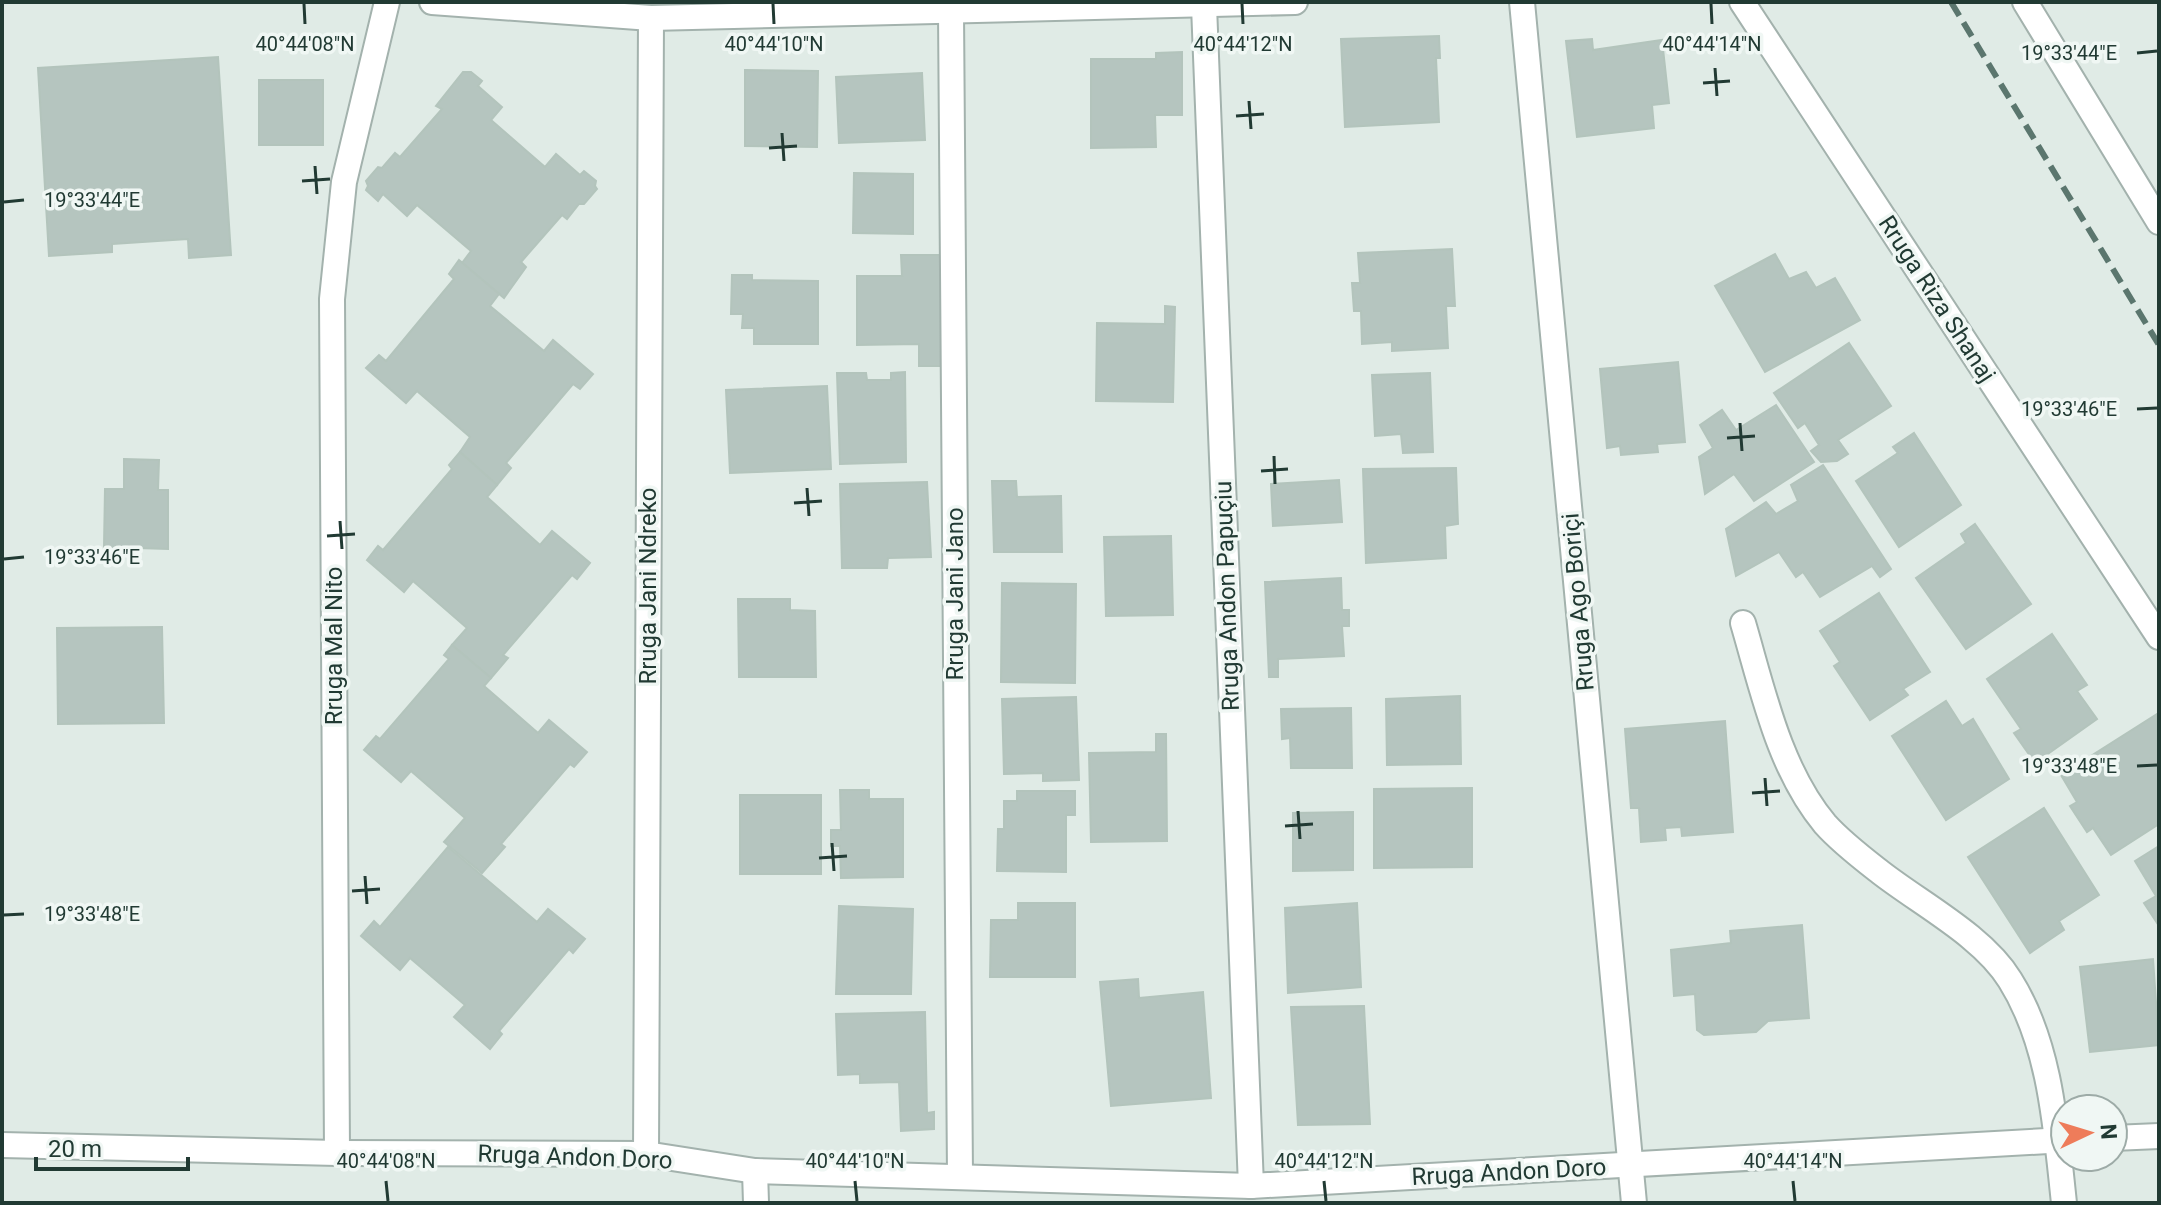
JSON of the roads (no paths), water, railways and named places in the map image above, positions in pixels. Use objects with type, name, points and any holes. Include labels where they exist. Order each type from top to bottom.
[{"type":"street","name":"Rruga Mal Nito","points":[[337,1153],[332,299],[344,182],[387,2]]},
{"type":"street","points":[[432,2],[651,18],[1295,2]]},
{"type":"street","name":"Rruga Ago Boriçi","points":[[1522,2],[1634,1203]]},
{"type":"street","name":"Rruga Riza Shanaj","points":[[1742,2],[2159,637]]},
{"type":"street","points":[[2025,2],[2159,222]]},
{"type":"street","name":"Rruga Andon Papuçiu","points":[[1204,6],[1251,1186]]},
{"type":"street","name":"Rruga Jani Jano","points":[[951,12],[960,1176]]},
{"type":"street","name":"Rruga Jani Ndreko","points":[[646,1154],[651,18]]},
{"type":"street","points":[[1743,623],[1776,732],[1802,789],[1826,824],[1879,871],[1977,943],[2009,978],[2026,1011],[2050,1093]]},
{"type":"street","points":[[2129,1137],[2159,1136]]},
{"type":"street","name":"Rruga Andon Doro","points":[[2,1145],[337,1153],[646,1154],[755,1171],[1251,1186],[2049,1141]]},
{"type":"street","points":[[755,1171],[756,1203]]},
{"type":"street","points":[[2063,1173],[2064,1203]]},
{"type":"railway","points":[[1951,2],[2159,345]]}]
